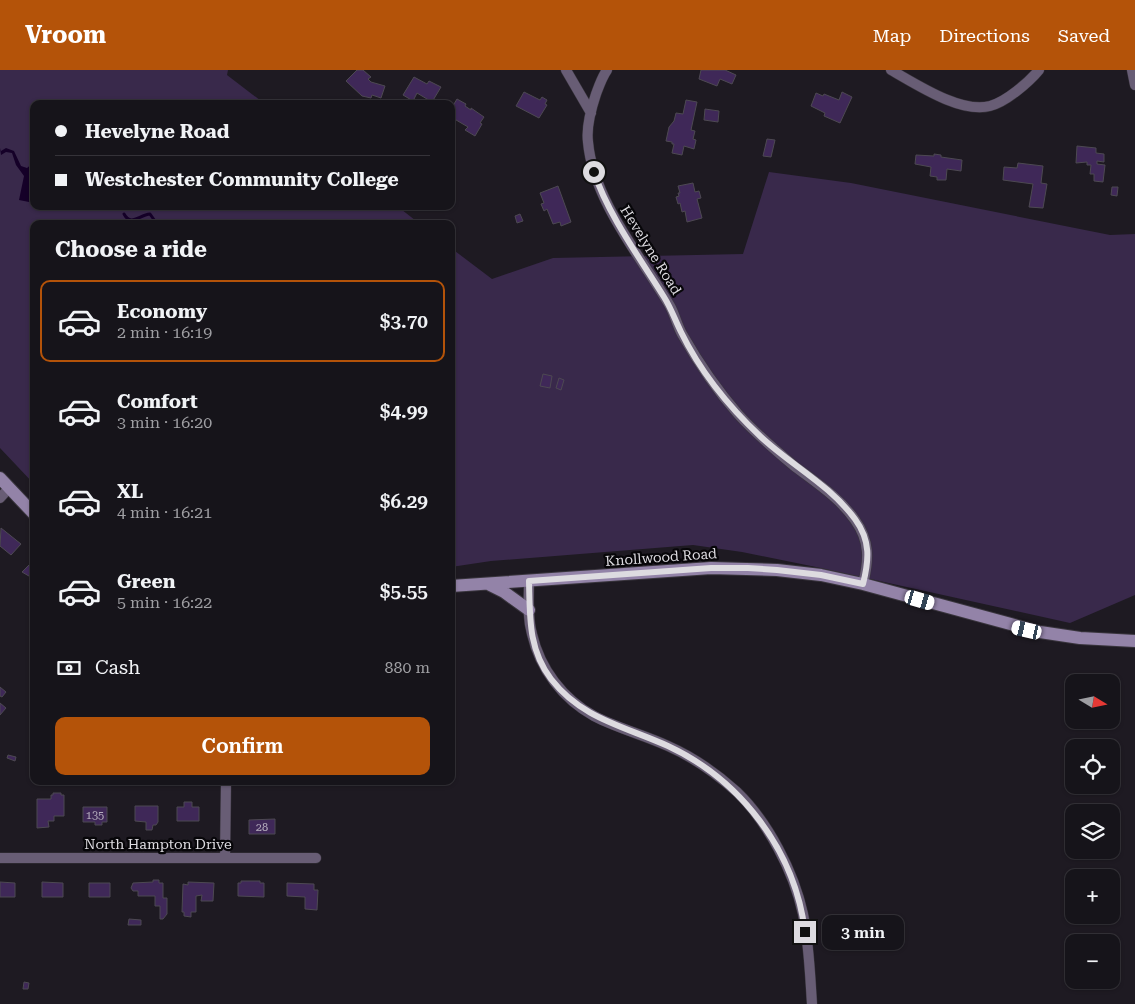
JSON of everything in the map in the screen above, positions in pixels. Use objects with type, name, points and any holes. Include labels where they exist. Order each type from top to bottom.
[{"type":"main road","points":[[4,483],[30,510]]},
{"type":"main road","name":"Knollwood Road","points":[[455,586],[711,568],[777,570],[821,575],[863,584],[1040,632],[1080,638],[1135,641]]},
{"type":"main road","points":[[487,584],[504,592],[529,610]]},
{"type":"street","points":[[566,70],[591,114]]},
{"type":"street","name":"Hevelyne Road","points":[[606,70],[594,100],[588,126],[588,142],[599,188],[671,308],[681,332],[710,380],[738,414],[774,449],[828,490],[855,520],[867,541],[863,584]]},
{"type":"street","points":[[891,70],[933,93],[979,108],[990,106],[1003,100],[1039,70]]},
{"type":"street","points":[[1132,70],[1135,85]]},
{"type":"street","points":[[0,498],[4,483]]},
{"type":"street","points":[[529,581],[529,610],[532,635],[539,658],[551,678],[570,699],[595,716],[667,746],[695,760],[738,793],[756,815],[774,842],[792,878],[803,914],[812,1004]]},
{"type":"street","points":[[225,858],[226,785]]},
{"type":"street","name":"North Hampton Drive","points":[[0,858],[316,858]]},
{"type":"shaded area","points":[[0,70],[228,70],[227,75],[260,100],[30,100],[30,210],[402,210],[415,220],[30,220],[30,480],[0,448]]},
{"type":"shaded area","points":[[0,148],[1,151],[6,148],[14,151],[21,166],[27,168],[30,165],[30,202],[19,200],[24,176],[16,165],[12,153],[6,152],[1,155]]},
{"type":"shaded area","points":[[769,172],[851,183],[1110,235],[1135,234],[1135,595],[1070,623],[816,567],[742,552],[693,545],[491,561],[455,566],[455,251],[492,279],[553,258],[743,254]]},
{"type":"building","points":[[357,70],[363,70],[371,77],[368,79],[371,82],[385,86],[381,98],[372,95],[371,98],[362,96],[346,81]]},
{"type":"building","points":[[701,70],[725,70],[736,75],[732,84],[720,79],[717,86],[699,79]]},
{"type":"building","points":[[414,77],[427,84],[429,81],[441,87],[433,100],[429,100],[417,93],[414,100],[403,95]]},
{"type":"building","points":[[524,92],[540,100],[542,97],[547,100],[545,104],[547,105],[539,118],[516,106]]},
{"type":"building","points":[[842,92],[852,97],[840,123],[824,116],[825,113],[811,106],[816,93],[839,100]]},
{"type":"building","points":[[457,99],[484,117],[475,136],[465,130],[468,127],[455,119],[455,102]]},
{"type":"building","points":[[686,100],[697,102],[691,130],[695,131],[693,139],[696,140],[694,149],[684,146],[682,155],[672,153],[674,144],[666,141],[669,127],[674,121],[676,113],[683,114]]},
{"type":"building","points":[[705,109],[719,111],[718,122],[704,120]]},
{"type":"building","points":[[767,139],[775,140],[771,157],[763,156]]},
{"type":"building","points":[[1077,146],[1096,148],[1096,153],[1104,154],[1104,162],[1097,161],[1097,164],[1105,165],[1103,182],[1094,181],[1094,174],[1090,174],[1091,165],[1087,165],[1087,162],[1076,163]]},
{"type":"building","points":[[934,154],[962,160],[961,171],[947,169],[946,180],[937,180],[937,177],[930,176],[931,167],[915,164],[916,155],[934,156]]},
{"type":"building","points":[[1018,163],[1043,166],[1041,183],[1047,184],[1043,208],[1029,207],[1033,184],[1003,180],[1004,167],[1017,168]]},
{"type":"building","points":[[693,183],[695,192],[699,191],[701,198],[697,199],[702,218],[687,222],[685,211],[682,212],[676,197],[680,193],[678,186]]},
{"type":"building","points":[[558,186],[571,222],[561,226],[560,222],[553,224],[547,209],[544,211],[541,204],[544,203],[540,193]]},
{"type":"building","points":[[1112,187],[1118,187],[1117,196],[1111,195]]},
{"type":"building","points":[[520,214],[523,221],[517,223],[515,216]]},
{"type":"building","points":[[543,374],[552,376],[550,388],[540,386]]},
{"type":"building","points":[[559,378],[564,380],[561,390],[556,388]]},
{"type":"building","points":[[1,528],[21,544],[11,555],[0,546]]},
{"type":"building","points":[[30,564],[30,577],[22,572]]},
{"type":"building","points":[[0,687],[6,692],[2,697],[0,696]]},
{"type":"building","points":[[0,703],[6,708],[0,715]]},
{"type":"building","points":[[8,755],[16,757],[15,761],[7,758]]},
{"type":"building","points":[[53,793],[64,795],[64,816],[54,816],[54,821],[48,821],[49,827],[37,828],[37,799],[51,799]]},
{"type":"building","points":[[184,802],[192,802],[192,807],[199,807],[199,821],[177,821],[177,807],[184,807]]},
{"type":"building","points":[[135,806],[158,806],[158,822],[156,825],[153,825],[152,830],[146,830],[146,822],[135,821]]},
{"type":"building","points":[[83,807],[107,807],[107,822],[102,822],[102,825],[95,825],[95,822],[83,822]]},
{"type":"building","points":[[275,819],[275,834],[249,834],[249,820]]},
{"type":"building","points":[[153,880],[159,880],[159,883],[163,883],[163,898],[167,898],[167,914],[163,919],[160,919],[160,906],[155,906],[155,896],[138,896],[138,891],[133,891],[131,888],[133,883],[153,882]]},
{"type":"building","points":[[241,881],[260,881],[260,883],[264,883],[264,897],[238,896],[238,883],[241,883]]},
{"type":"building","points":[[0,882],[15,883],[15,897],[0,897]]},
{"type":"building","points":[[42,882],[63,883],[63,897],[42,897]]},
{"type":"building","points":[[188,882],[214,883],[213,901],[201,901],[202,895],[196,896],[196,912],[191,912],[191,917],[184,916],[184,912],[182,912],[183,884],[188,885]]},
{"type":"building","points":[[89,883],[110,883],[110,897],[89,897]]},
{"type":"building","points":[[287,883],[314,884],[314,890],[318,890],[317,910],[305,909],[305,897],[287,896]]},
{"type":"building","points":[[129,919],[141,920],[141,925],[128,925]]},
{"type":"building","points":[[24,982],[29,983],[28,989],[23,989]]},
{"type":"waterway","points":[[124,214],[129,220]]},
{"type":"waterway","points":[[132,220],[150,214],[154,220]]},
{"type":"route","points":[[594,172],[599,188],[610,209],[671,308],[681,332],[710,380],[760,437],[794,466],[828,490],[855,520],[867,541],[866,573],[863,584],[821,575],[748,568],[711,568],[529,581],[529,621],[532,635],[539,658],[551,678],[580,707],[595,716],[667,746],[695,760],[738,793],[774,842],[792,878],[803,914],[805,932]]}]
